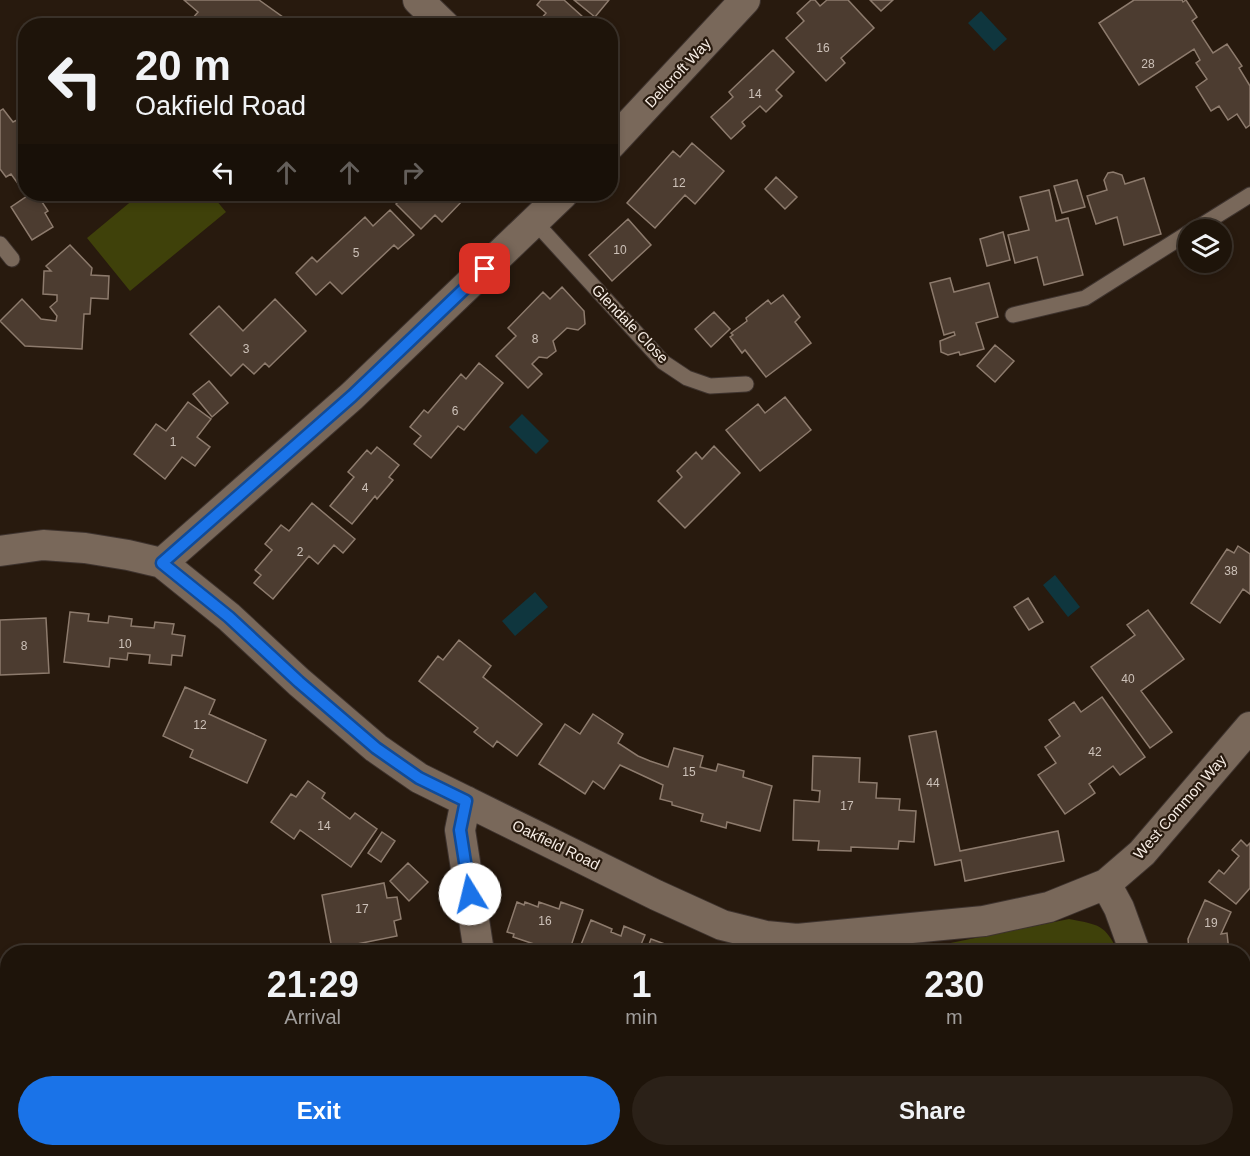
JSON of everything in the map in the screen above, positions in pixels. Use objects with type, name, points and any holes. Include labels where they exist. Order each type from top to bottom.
[{"type":"street","points":[[418,0],[437,18]]},
{"type":"street","name":"Dellcroft Way","points":[[618,136],[745,0]]},
{"type":"street","points":[[162,563],[352,396],[556,201]]},
{"type":"street","name":"Oakfield Road","points":[[0,550],[44,545],[86,548],[162,563],[229,617],[299,682],[376,748],[419,778],[656,895],[740,931],[796,939],[896,942],[1049,907],[1106,884]]},
{"type":"street","name":"West Common Way","points":[[1106,884],[1142,853],[1250,727]]},
{"type":"street","points":[[466,801],[460,830],[478,945]]},
{"type":"street","points":[[1106,884],[1119,908],[1132,945]]},
{"type":"lane","points":[[1212,219],[1250,195]]},
{"type":"lane","name":"Glendale Close","points":[[535,222],[663,362],[687,378],[710,386],[746,384]]},
{"type":"lane","points":[[1013,315],[1085,298],[1178,239]]},
{"type":"lane","points":[[0,244],[12,259]]},
{"type":"shaded area","points":[[132,201],[217,201],[226,212],[130,291],[87,238]]},
{"type":"shaded area","points":[[1069,919],[1100,927],[1114,945],[941,945]]},
{"type":"water","points":[[981,11],[1007,39],[994,51],[968,23]]},
{"type":"water","points":[[522,414],[549,441],[536,454],[509,427]]},
{"type":"water","points":[[1055,575],[1080,607],[1068,617],[1043,585]]},
{"type":"water","points":[[535,592],[548,607],[515,636],[502,621]]},
{"type":"building","points":[[184,0],[259,0],[284,18],[193,18],[198,12]]},
{"type":"building","points":[[541,0],[564,0],[584,18],[542,18],[546,13],[537,5]]},
{"type":"building","points":[[574,0],[609,0],[595,17]]},
{"type":"building","points":[[811,0],[815,0],[820,6],[827,0],[848,0],[874,28],[841,58],[845,63],[826,81],[786,38],[804,21],[797,13]]},
{"type":"building","points":[[870,0],[893,0],[881,11]]},
{"type":"building","points":[[1134,0],[1182,0],[1183,2],[1186,0],[1197,17],[1192,21],[1213,53],[1227,44],[1242,66],[1239,68],[1250,86],[1250,125],[1246,128],[1237,114],[1228,120],[1219,106],[1211,111],[1196,87],[1207,79],[1196,63],[1200,60],[1194,49],[1139,85],[1099,23]]},
{"type":"building","points":[[773,50],[794,72],[776,90],[782,96],[766,112],[760,106],[742,122],[745,126],[731,139],[711,117],[733,97],[729,92]]},
{"type":"building","points":[[3,109],[13,122],[18,121],[18,184],[11,174],[6,177],[0,169],[0,111]]},
{"type":"building","points":[[692,143],[724,171],[695,204],[685,195],[655,228],[627,203],[673,151],[680,157]]},
{"type":"building","points":[[1108,173],[1122,175],[1125,184],[1144,178],[1161,234],[1124,245],[1117,217],[1096,224],[1087,196],[1107,190],[1104,180]]},
{"type":"building","points":[[776,177],[797,197],[785,209],[765,189]]},
{"type":"building","points":[[1077,180],[1085,207],[1062,213],[1054,186]]},
{"type":"building","points":[[1049,190],[1056,221],[1068,218],[1083,275],[1044,285],[1037,257],[1015,263],[1008,235],[1029,230],[1020,197]]},
{"type":"building","points":[[20,201],[42,201],[48,211],[45,213],[53,227],[32,240],[11,207]]},
{"type":"building","points":[[399,201],[462,201],[442,222],[435,215],[421,229],[396,204]]},
{"type":"building","points":[[390,210],[414,235],[398,249],[394,245],[342,294],[330,282],[316,295],[296,273],[312,257],[317,262],[365,217],[373,226]]},
{"type":"building","points":[[628,219],[651,245],[612,281],[589,255]]},
{"type":"building","points":[[1003,232],[1010,260],[987,266],[980,239]]},
{"type":"building","points":[[70,245],[92,268],[91,275],[109,276],[108,299],[91,298],[90,314],[84,314],[82,349],[25,346],[0,321],[22,299],[41,319],[56,321],[57,316],[50,307],[57,301],[57,295],[43,294],[44,271],[51,271],[46,266]]},
{"type":"building","points":[[950,278],[954,292],[989,283],[998,317],[976,323],[984,349],[960,355],[959,352],[948,355],[941,352],[940,341],[955,335],[954,332],[944,335],[930,283]]},
{"type":"building","points":[[562,287],[584,311],[585,324],[578,330],[567,328],[553,341],[556,351],[547,358],[539,357],[532,364],[542,374],[528,388],[496,356],[516,336],[508,328],[543,292],[550,299]]},
{"type":"building","points":[[783,295],[800,317],[795,322],[811,343],[766,377],[745,350],[742,353],[730,337],[733,335],[731,333],[747,321],[746,318],[768,300],[771,304]]},
{"type":"building","points":[[275,299],[306,331],[269,367],[265,363],[254,374],[243,364],[231,376],[190,334],[219,306],[243,331]]},
{"type":"building","points":[[714,312],[730,329],[711,347],[695,329]]},
{"type":"building","points":[[995,345],[1014,361],[995,382],[977,366]]},
{"type":"building","points":[[479,363],[503,383],[464,430],[458,426],[431,458],[414,444],[421,436],[410,427],[424,410],[428,413],[461,374],[466,379]]},
{"type":"building","points":[[209,381],[228,403],[212,417],[193,394]]},
{"type":"building","points":[[785,397],[811,430],[760,471],[726,430],[758,404],[765,413]]},
{"type":"building","points":[[188,402],[211,419],[197,437],[210,447],[195,466],[182,457],[165,479],[134,454],[156,424],[166,431]]},
{"type":"building","points":[[714,446],[740,473],[685,528],[658,501],[682,477],[677,471],[696,452],[702,459]]},
{"type":"building","points":[[377,447],[399,465],[389,477],[393,480],[377,499],[375,496],[352,524],[330,506],[354,477],[348,472],[367,450],[371,454]]},
{"type":"building","points":[[312,503],[355,539],[343,553],[334,545],[318,564],[309,556],[273,599],[254,583],[261,575],[255,570],[272,550],[265,544],[281,525],[289,531]]},
{"type":"building","points":[[1238,546],[1250,554],[1250,594],[1243,589],[1220,623],[1191,603],[1227,549],[1234,553]]},
{"type":"building","points":[[1028,598],[1043,622],[1029,630],[1014,607]]},
{"type":"building","points":[[1148,610],[1184,659],[1141,691],[1172,732],[1150,748],[1091,667],[1135,635],[1127,625]]},
{"type":"building","points":[[70,612],[89,614],[88,621],[108,623],[109,616],[132,619],[131,626],[154,628],[155,622],[174,624],[172,634],[185,636],[182,656],[172,655],[171,665],[149,663],[150,655],[128,653],[127,660],[110,658],[109,667],[64,662]]},
{"type":"building","points":[[46,618],[49,673],[0,675],[0,620]]},
{"type":"building","points":[[459,640],[491,666],[483,677],[542,724],[517,756],[497,741],[493,747],[474,732],[478,728],[419,681],[438,656],[443,660]]},
{"type":"building","points":[[185,687],[215,700],[209,714],[266,740],[247,783],[190,757],[193,750],[163,736]]},
{"type":"building","points":[[1102,697],[1145,757],[1120,775],[1113,766],[1089,784],[1095,793],[1065,814],[1038,775],[1056,763],[1045,747],[1060,736],[1049,720],[1074,702],[1081,712]]},
{"type":"building","points":[[593,714],[623,734],[618,743],[650,761],[668,767],[674,748],[703,756],[700,767],[716,771],[718,764],[744,771],[743,777],[772,786],[760,831],[727,822],[726,828],[701,821],[703,814],[660,799],[663,785],[620,765],[604,789],[593,781],[585,794],[539,764],[565,724],[580,734]]},
{"type":"building","points":[[936,731],[960,851],[1058,831],[1064,861],[965,881],[961,860],[935,865],[909,736]]},
{"type":"building","points":[[813,756],[860,758],[859,782],[877,783],[876,798],[900,799],[899,810],[916,811],[914,842],[899,841],[898,849],[851,847],[851,851],[818,850],[819,841],[793,840],[794,800],[819,802],[820,791],[812,790]]},
{"type":"building","points":[[308,781],[325,793],[322,798],[350,819],[355,813],[377,829],[351,867],[300,830],[294,839],[271,822],[291,794],[296,797]]},
{"type":"building","points":[[382,832],[395,841],[381,862],[368,853]]},
{"type":"building","points":[[1241,840],[1247,846],[1250,843],[1250,888],[1236,904],[1209,882],[1219,870],[1224,874],[1239,856],[1232,850]]},
{"type":"building","points":[[408,863],[428,882],[409,901],[390,881]]},
{"type":"building","points":[[384,883],[387,898],[397,897],[401,919],[394,921],[397,936],[352,945],[331,945],[322,895]]},
{"type":"building","points":[[1205,900],[1231,912],[1221,934],[1227,933],[1228,945],[1188,945],[1188,939]]},
{"type":"building","points":[[517,902],[524,905],[525,902],[538,907],[539,902],[559,909],[561,902],[583,910],[571,945],[537,945],[513,937],[514,934],[507,932]]},
{"type":"building","points":[[591,920],[612,929],[611,932],[621,936],[624,926],[645,935],[641,945],[581,945]]},
{"type":"building","points":[[651,939],[668,945],[649,945]]},
{"type":"route","points":[[470,894],[460,830],[466,801],[419,778],[376,748],[299,682],[229,617],[162,563],[352,396],[485,269]]}]
